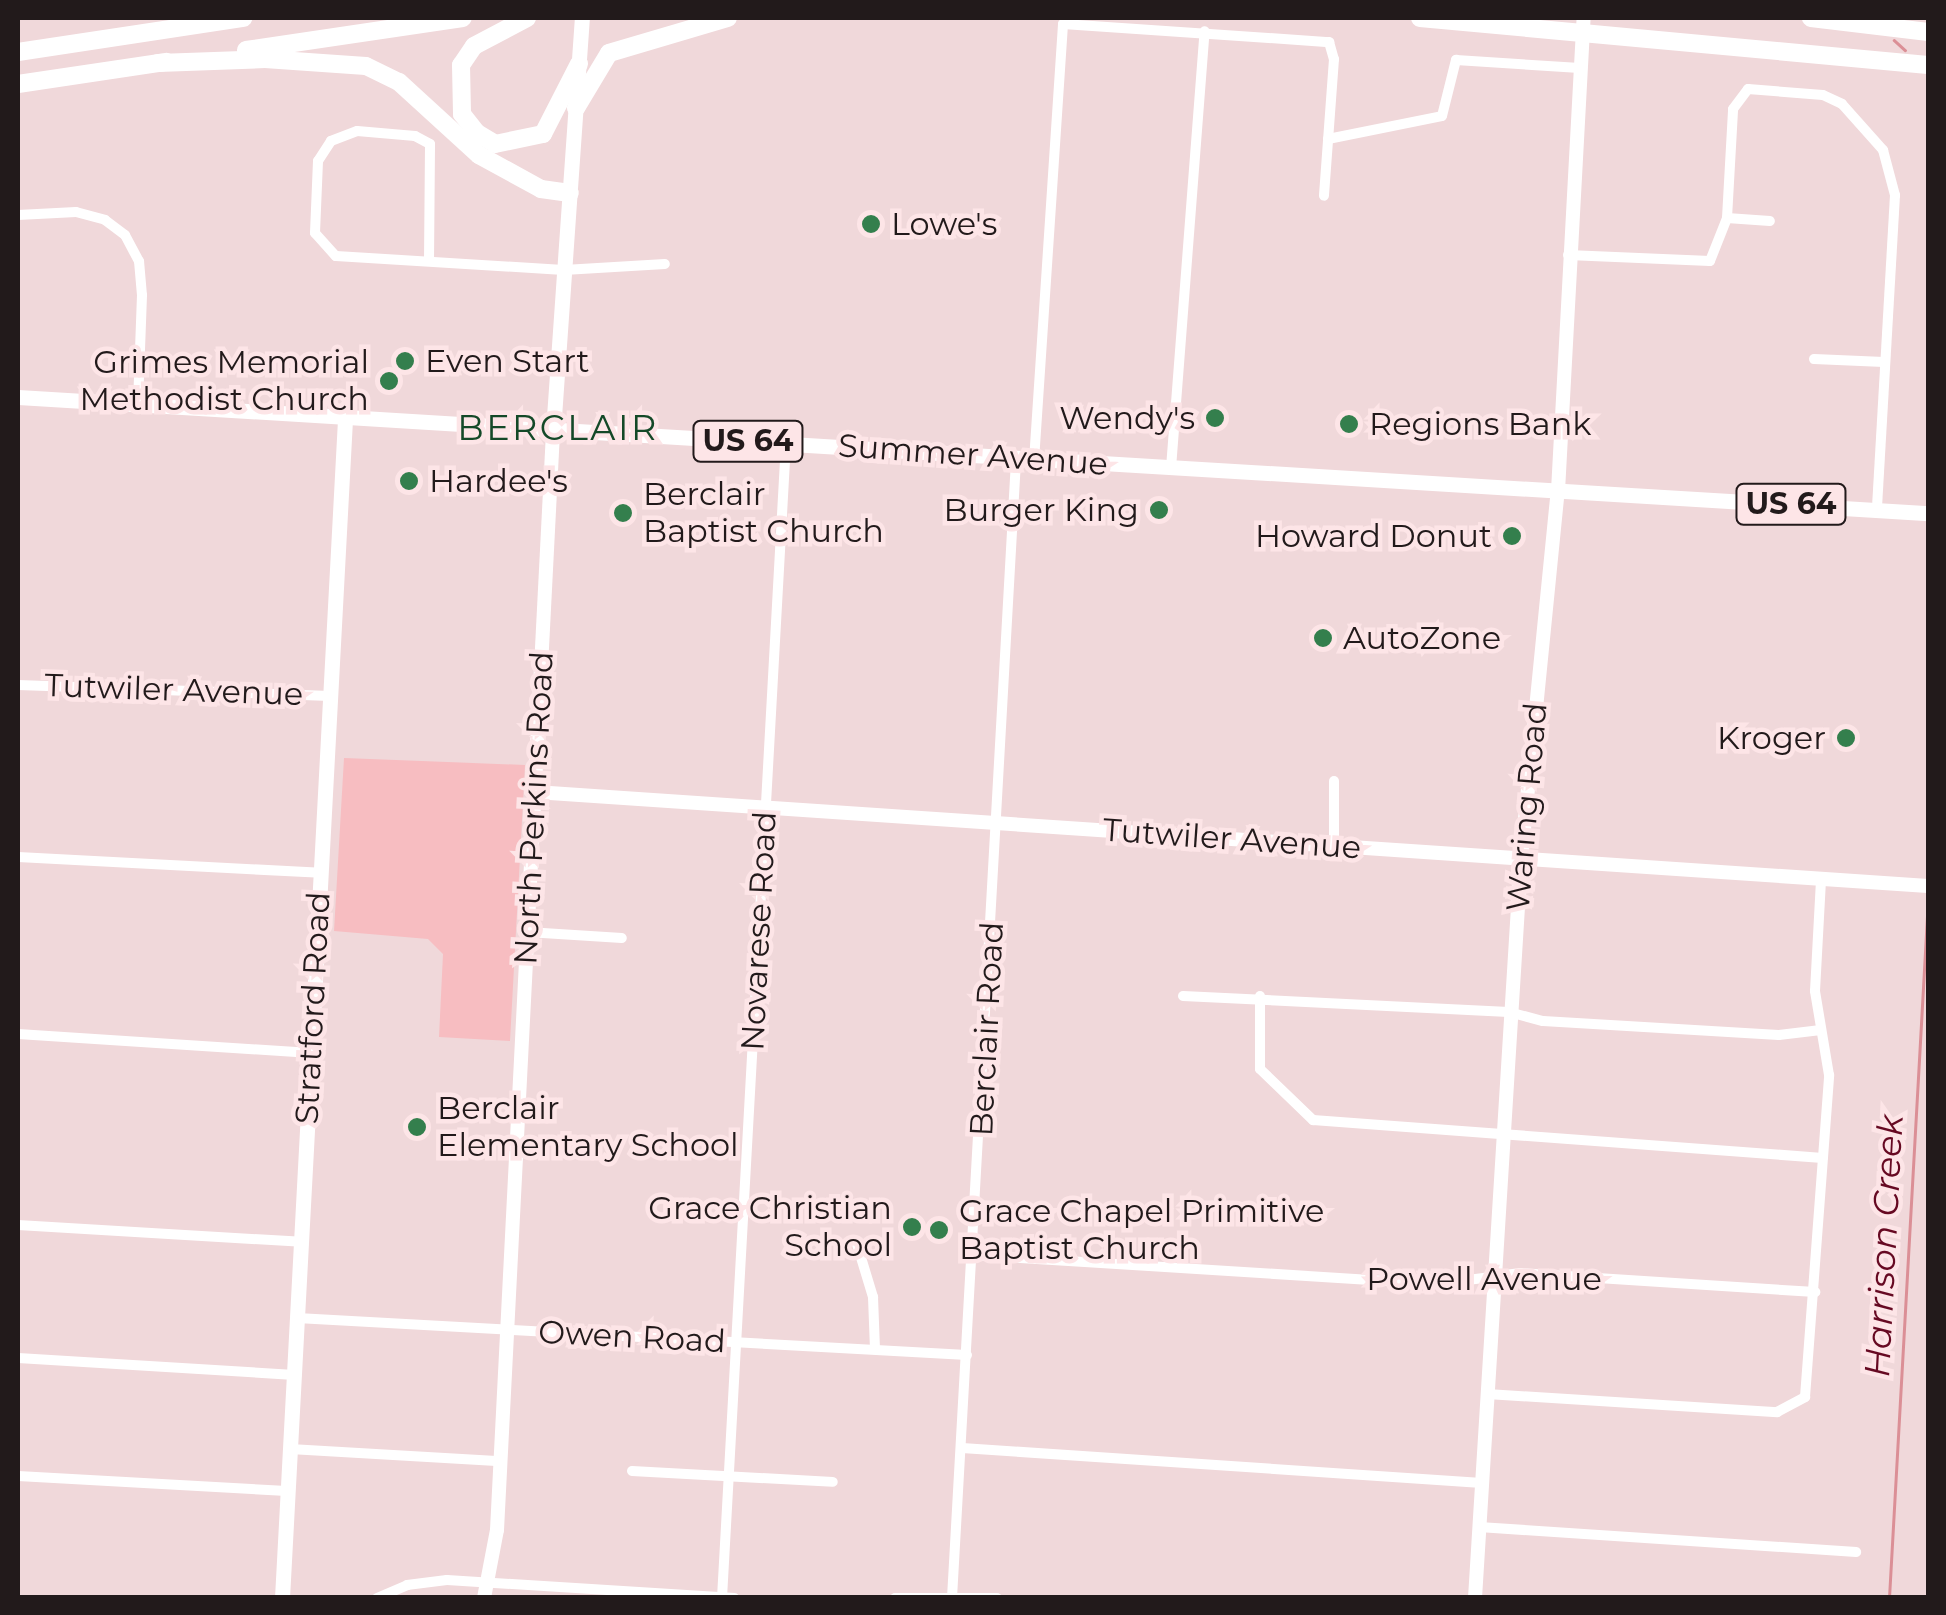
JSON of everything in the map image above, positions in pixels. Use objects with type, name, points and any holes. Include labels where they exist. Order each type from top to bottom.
[{"type":"highway","points":[[188,26],[222,18]]},
{"type":"highway","points":[[18,52],[242,18]]},
{"type":"highway","points":[[18,84],[463,18]]},
{"type":"highway","points":[[527,18],[484,39],[460,64],[462,114],[476,133],[495,144],[543,134],[579,64]]},
{"type":"highway","points":[[576,108],[608,53],[728,18]]},
{"type":"highway","points":[[1420,18],[1606,32],[1928,65]]},
{"type":"highway","points":[[1811,18],[1928,32]]},
{"type":"highway","points":[[158,63],[265,59],[366,66],[399,82],[478,155],[540,189],[570,194]]},
{"type":"main road","name":"North Perkins Road","points":[[554,431],[582,23]]},
{"type":"main road","name":"Summer Avenue","points":[[18,397],[1928,512]]},
{"type":"main road","name":"Stratford Road","points":[[282,1598],[345,418]]},
{"type":"street","name":"Waring Road","points":[[1475,1598],[1521,859],[1558,491],[1584,18]]},
{"type":"street","points":[[1034,460],[1063,24],[1316,38],[1334,51],[1324,196]]},
{"type":"street","points":[[1171,468],[1205,31]]},
{"type":"street","points":[[1328,139],[1442,116],[1456,60],[1580,68]]},
{"type":"street","points":[[1568,256],[1710,261],[1727,218],[1733,109],[1748,89],[1823,96],[1842,104],[1883,150],[1895,195],[1877,509]]},
{"type":"street","points":[[429,262],[432,154],[425,140],[343,134],[322,150],[315,197],[315,233],[327,252],[429,262],[564,270],[665,264]]},
{"type":"street","points":[[18,215],[76,212],[105,220],[124,235],[139,261],[142,295],[138,406]]},
{"type":"street","points":[[1727,218],[1770,221]]},
{"type":"street","points":[[1814,359],[1884,362]]},
{"type":"street","name":"North Perkins Road","points":[[486,1590],[501,1461],[554,431]]},
{"type":"street","name":"Novarese Road","points":[[722,1597],[786,443]]},
{"type":"street","name":"Berclair Road","points":[[952,1596],[999,824],[1016,460]]},
{"type":"street","name":"Tutwiler Avenue","points":[[18,685],[330,696]]},
{"type":"street","points":[[1334,781],[1334,846]]},
{"type":"street","name":"Tutwiler Avenue","points":[[535,792],[1921,885]]},
{"type":"street","points":[[18,857],[321,873]]},
{"type":"street","points":[[1487,1394],[1777,1412],[1799,1404],[1809,1389],[1829,1068],[1815,992],[1821,879]]},
{"type":"street","points":[[527,932],[622,938]]},
{"type":"street","points":[[1183,996],[1260,996],[1510,1012],[1543,1021],[1700,1030],[1821,1030]]},
{"type":"street","points":[[1260,996],[1260,1069],[1313,1120],[1502,1138],[1824,1158]]},
{"type":"street","points":[[18,1034],[311,1053]]},
{"type":"street","points":[[18,1225],[301,1242]]},
{"type":"street","points":[[856,1242],[873,1296],[874,1349]]},
{"type":"street","name":"Powell Avenue","points":[[974,1254],[1438,1284],[1520,1273],[1815,1292]]},
{"type":"street","name":"Owen Road","points":[[297,1318],[967,1356]]},
{"type":"street","points":[[18,1358],[294,1374]]},
{"type":"street","points":[[962,1448],[1482,1483]]},
{"type":"street","points":[[290,1449],[501,1461]]},
{"type":"street","points":[[632,1471],[833,1482]]},
{"type":"street","points":[[18,1476],[288,1491]]},
{"type":"street","points":[[1479,1527],[1856,1552]]},
{"type":"street","points":[[377,1598],[424,1581],[486,1590],[734,1598]]},
{"type":"street","points":[[895,1598],[997,1598]]},
{"type":"shaded area","points":[[344,758],[525,765],[510,1041],[439,1037],[443,954],[428,939],[334,931]]},
{"type":"waterway","name":"Harrison Creek","points":[[1894,40],[1905,50]]},
{"type":"waterway","name":"Harrison Creek","points":[[1889,1598],[1928,898]]},
{"type":"place","name":"Lowe's","points":[[871,224]]},
{"type":"place","name":"Even Start","points":[[405,361]]},
{"type":"place","name":"Grimes Memorial Methodist Church","points":[[389,381]]},
{"type":"place","name":"Wendy's","points":[[1215,418]]},
{"type":"place","name":"Regions Bank","points":[[1349,424]]},
{"type":"place","name":"Hardee's","points":[[409,481]]},
{"type":"place","name":"Burger King","points":[[1159,510]]},
{"type":"place","name":"Berclair Baptist Church","points":[[623,513]]},
{"type":"place","name":"Howard Donut","points":[[1512,536]]},
{"type":"place","name":"AutoZone","points":[[1323,638]]},
{"type":"place","name":"Kroger","points":[[1846,738]]},
{"type":"place","name":"Berclair Elementary School","points":[[417,1127]]},
{"type":"place","name":"Grace Christian School","points":[[912,1227]]},
{"type":"place","name":"Grace Chapel Primitive Baptist Church","points":[[939,1230]]},
{"type":"district","name":"BERCLAIR","points":[[558,428]]}]
